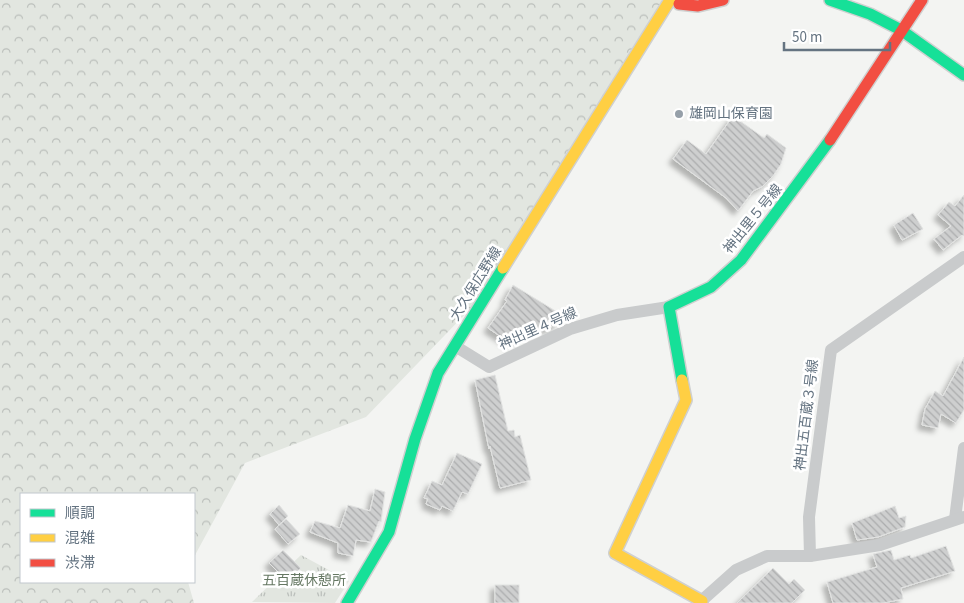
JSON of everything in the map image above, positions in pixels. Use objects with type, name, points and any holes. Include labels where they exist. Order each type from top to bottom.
[{"type":"street","points":[[672,3],[698,6],[723,0]]},
{"type":"street","points":[[830,0],[870,14],[901,30],[964,75]]},
{"type":"street","name":"神出里５号線","points":[[669,307],[711,287],[741,260],[789,198],[847,116],[922,0]]},
{"type":"street","name":"大久保広野線","points":[[347,603],[389,532],[415,439],[438,373],[672,3]]},
{"type":"street","name":"神出五百蔵３号線","points":[[810,556],[809,517],[831,350],[964,257]]},
{"type":"street","points":[[669,307],[686,400],[615,553],[700,602],[736,570],[767,556],[810,556],[880,545],[960,518],[964,448]]},
{"type":"street","name":"神出里４号線","points":[[455,346],[489,368],[570,329],[617,316],[669,307]]},
{"type":"green space","points":[[0,0],[662,0],[470,309],[366,417],[245,463],[195,555],[195,493],[20,493],[20,583],[188,583],[194,603],[0,603]]},
{"type":"green space","name":"五百蔵休憩所","points":[[301,555],[349,581],[335,603],[252,602]]},
{"type":"building","points":[[733,116],[764,138],[767,134],[786,148],[781,164],[773,176],[763,186],[753,191],[738,211],[726,198],[673,159],[687,140],[706,154]]},
{"type":"building","points":[[964,195],[964,236],[962,235],[943,250],[934,239],[951,226],[938,215],[949,202],[955,206]]},
{"type":"building","points":[[913,213],[923,229],[902,240],[894,225]]},
{"type":"building","points":[[513,285],[562,315],[556,326],[553,324],[549,330],[540,325],[534,337],[523,331],[517,342],[513,339],[510,343],[488,328],[507,301],[505,300]]},
{"type":"building","points":[[964,357],[964,410],[956,423],[941,414],[938,428],[922,425],[925,409],[935,391],[943,396]]},
{"type":"building","points":[[495,375],[508,431],[514,430],[515,437],[520,435],[531,480],[500,488],[490,446],[489,449],[475,380]]},
{"type":"building","points":[[457,453],[482,464],[468,494],[462,492],[453,511],[442,506],[440,510],[426,504],[428,499],[424,498],[432,481],[442,485]]},
{"type":"building","points":[[375,489],[385,492],[381,522],[379,521],[371,542],[356,540],[353,556],[338,553],[338,543],[310,532],[315,521],[340,528],[348,505],[370,511]]},
{"type":"building","points":[[279,505],[288,516],[279,525],[270,514]]},
{"type":"building","points":[[895,506],[899,518],[906,516],[905,527],[878,537],[857,540],[852,523]]},
{"type":"building","points":[[286,519],[300,534],[288,544],[275,529]]},
{"type":"building","points":[[946,546],[955,571],[901,588],[903,599],[883,603],[833,603],[827,582],[877,567],[873,554],[891,550],[894,560],[910,555],[911,558]]},
{"type":"building","points":[[283,550],[301,568],[287,581],[269,563]]},
{"type":"building","points":[[773,568],[789,584],[794,579],[805,590],[792,603],[737,603]]},
{"type":"building","points":[[495,585],[519,585],[519,603],[495,603]]},
{"type":"traffic: fast","points":[[830,0],[870,14],[901,30],[964,75]]},
{"type":"traffic: fast","points":[[682,380],[669,307],[711,287],[741,260],[830,140]]},
{"type":"traffic: fast","points":[[347,603],[389,532],[415,439],[438,373],[503,268]]},
{"type":"traffic: slow","points":[[503,268],[670,0]]},
{"type":"traffic: slow","points":[[682,380],[686,400],[615,553],[702,601]]},
{"type":"traffic: jam","points":[[679,4],[698,6],[723,0]]},
{"type":"traffic: jam","points":[[830,140],[922,0]]},
{"type":"place","name":"雄岡山保育園","points":[[679,114]]}]
